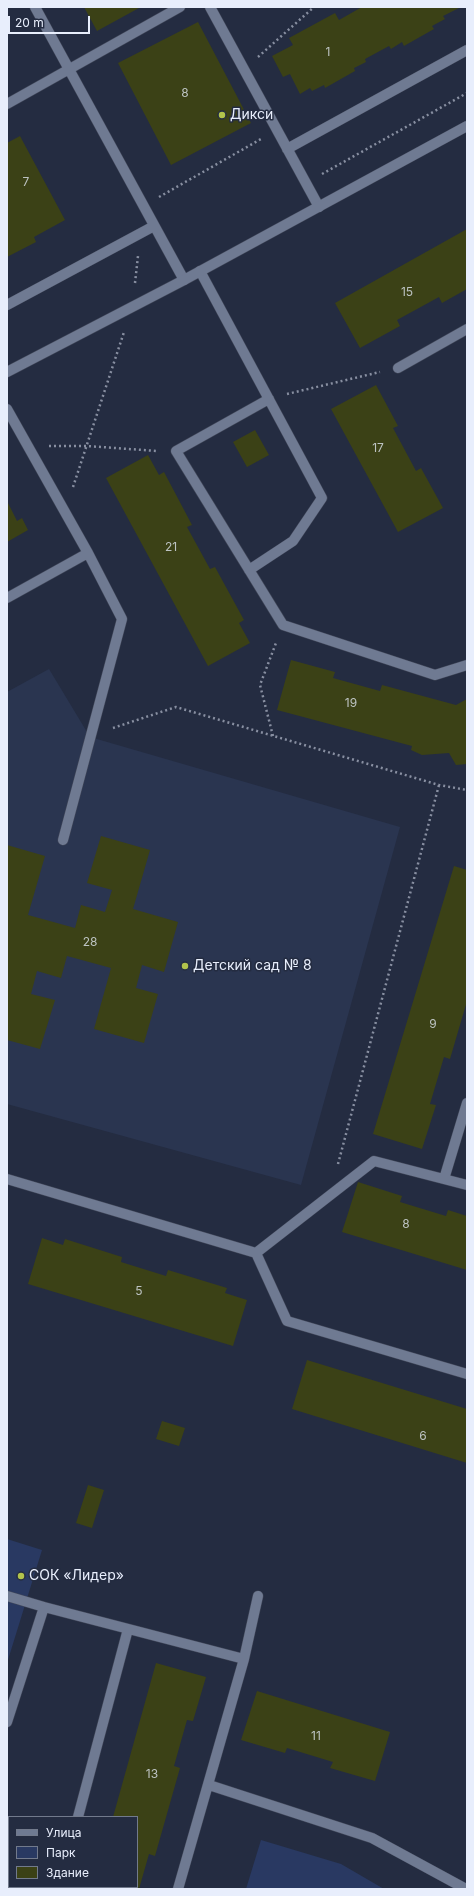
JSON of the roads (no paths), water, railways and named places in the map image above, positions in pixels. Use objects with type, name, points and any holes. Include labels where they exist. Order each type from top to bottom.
[{"type":"street","points":[[35,7],[184,280]]},
{"type":"street","points":[[7,104],[180,7]]},
{"type":"street","points":[[210,7],[319,207]]},
{"type":"street","points":[[287,149],[467,50]]},
{"type":"street","points":[[7,372],[184,280],[467,126]]},
{"type":"street","points":[[7,305],[154,226]]},
{"type":"street","points":[[200,271],[322,498],[293,541],[249,570]]},
{"type":"street","points":[[398,368],[467,329]]},
{"type":"street","points":[[269,399],[176,450],[283,625],[435,675],[467,665]]},
{"type":"street","points":[[7,409],[88,553],[122,619],[63,840]]},
{"type":"street","points":[[7,598],[88,553]]},
{"type":"street","points":[[444,1179],[467,1102]]},
{"type":"street","points":[[256,1253],[374,1161],[467,1185]]},
{"type":"street","points":[[7,1179],[256,1253],[287,1321],[467,1374]]},
{"type":"street","points":[[7,1596],[244,1659]]},
{"type":"street","points":[[178,1889],[244,1659],[258,1596]]},
{"type":"street","points":[[7,1722],[44,1607]]},
{"type":"street","points":[[78,1816],[128,1629]]},
{"type":"street","points":[[209,1785],[372,1838],[466,1889]]},
{"type":"place","name":"Дикси","points":[[222,115]]},
{"type":"place","name":"Детский сад № 8","points":[[185,966]]},
{"type":"place","name":"СОК «Лидер»","points":[[21,1576]]}]
